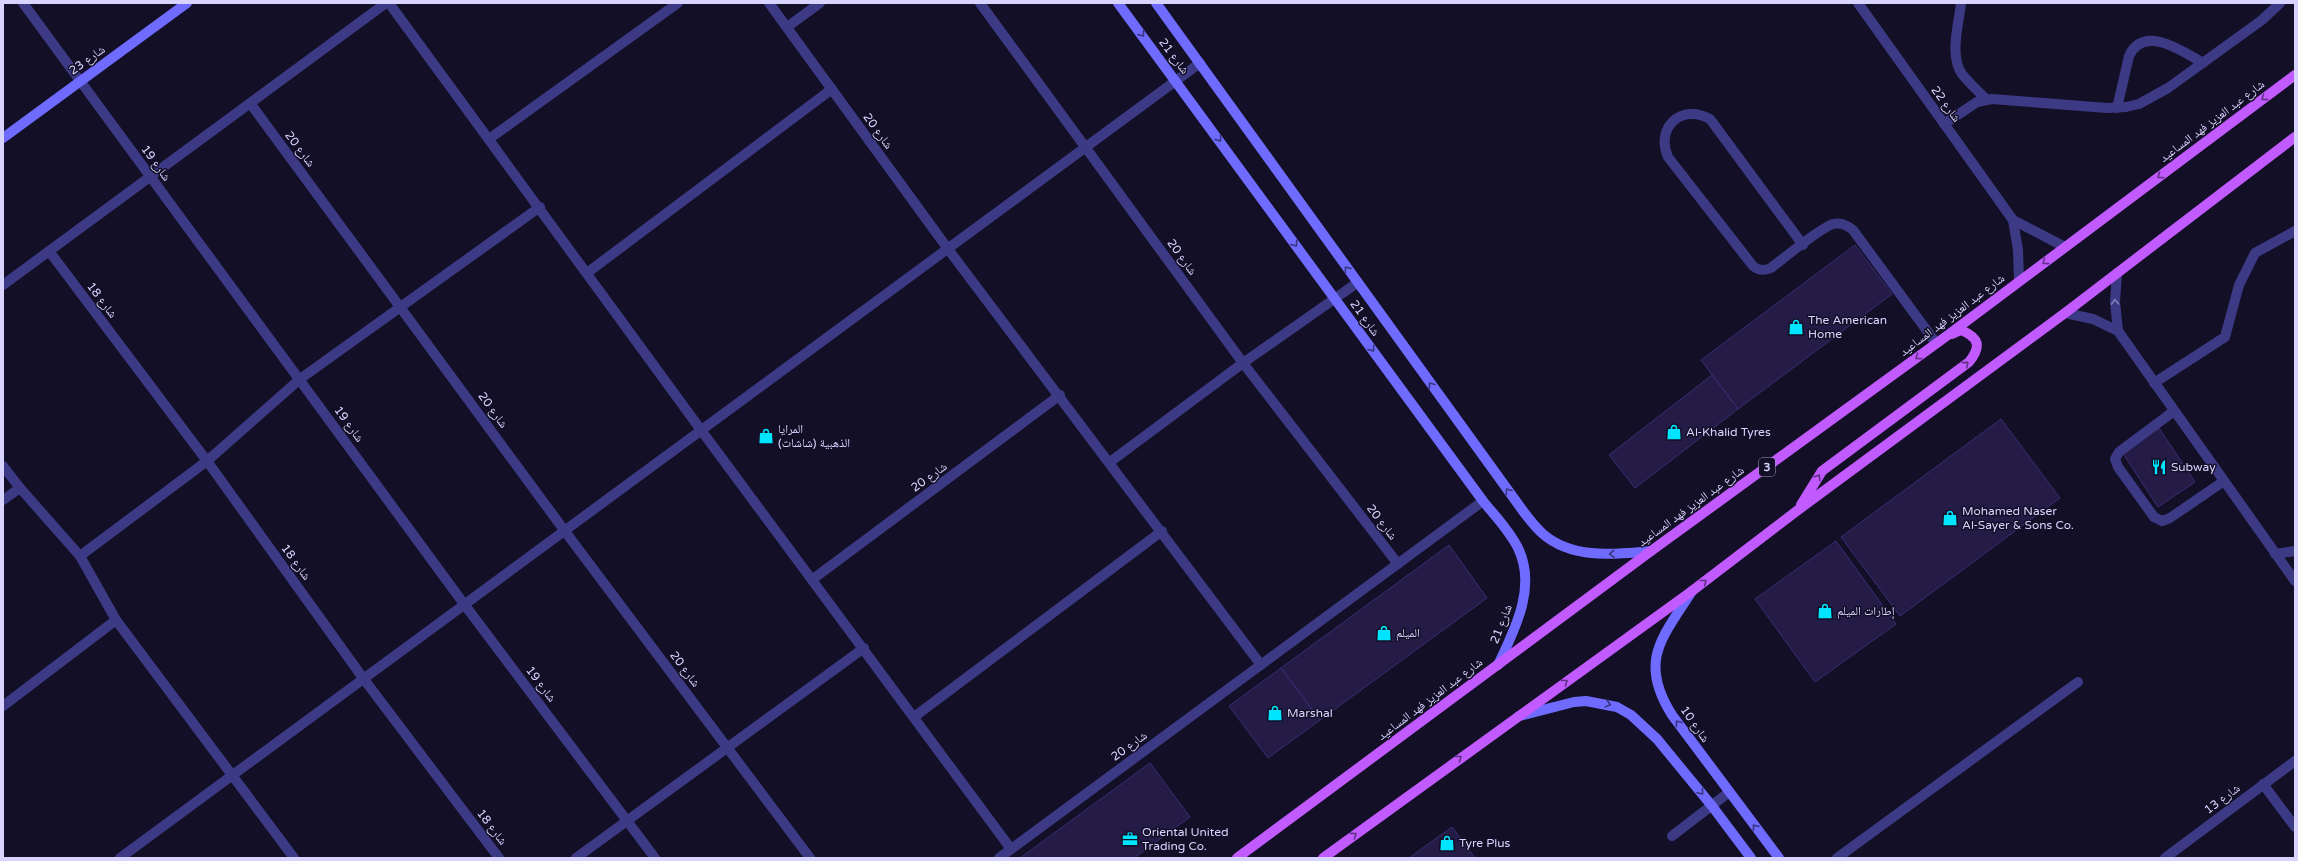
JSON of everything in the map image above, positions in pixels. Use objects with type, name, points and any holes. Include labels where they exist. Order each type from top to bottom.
[{"type":"main road","name":"شارع عبد العزيز فهد المساعيد","points":[[1237,858],[1651,551],[1948,335],[2295,75]]},
{"type":"main road","points":[[1323,858],[1692,591],[1798,510],[2065,313],[2295,137]]},
{"type":"main road","points":[[1798,510],[1822,471],[1969,362],[1977,352],[1977,343],[1971,335],[1961,330],[1948,335]]},
{"type":"street","name":"شارع 19","points":[[24,3],[464,604],[655,858]]},
{"type":"street","name":"شارع 23","points":[[3,138],[187,3]]},
{"type":"street","points":[[3,285],[386,3]]},
{"type":"street","points":[[389,3],[701,430],[813,578],[1011,849]]},
{"type":"street","points":[[489,139],[678,3]]},
{"type":"street","name":"شارع 20","points":[[769,3],[948,249],[1262,665]]},
{"type":"street","points":[[787,27],[820,3]]},
{"type":"street","name":"شارع 20","points":[[980,3],[1242,363],[1398,564]]},
{"type":"street","name":"شارع 21","points":[[1118,3],[1176,80],[1482,501],[1509,532],[1524,564],[1522,610],[1498,665]]},
{"type":"street","name":"شارع 21","points":[[1156,3],[1523,511],[1544,535],[1562,545],[1599,555],[1651,551]]},
{"type":"street","name":"شارع 22","points":[[1858,3],[2013,220],[2017,243],[2019,281]]},
{"type":"street","points":[[1961,3],[1956,45],[1958,67],[1962,74],[1986,99]]},
{"type":"street","points":[[1944,124],[1977,102],[1986,99],[2116,108],[2139,104],[2152,98],[2203,63],[2262,20],[2280,3]]},
{"type":"street","points":[[2116,108],[2129,56],[2133,49],[2142,42],[2154,41],[2168,44],[2203,63]]},
{"type":"street","points":[[120,858],[1200,63]]},
{"type":"street","points":[[587,273],[832,89]]},
{"type":"street","name":"شارع 20","points":[[250,103],[401,306],[564,530],[810,858]]},
{"type":"street","points":[[1803,244],[1710,119],[1695,113],[1680,116],[1673,120],[1665,134],[1664,141],[1668,157],[1753,266],[1761,270],[1767,270],[1834,224],[1841,224],[1853,230],[1936,343]]},
{"type":"street","points":[[80,556],[207,461],[300,379],[540,208]]},
{"type":"street","name":"شارع 22","points":[[2013,220],[2065,247]]},
{"type":"street","points":[[2154,383],[2225,337],[2240,285],[2255,253],[2295,232]]},
{"type":"street","name":"شارع 18","points":[[48,251],[207,461],[363,678],[499,858]]},
{"type":"street","points":[[2117,273],[2115,302],[2118,331],[2275,554],[2294,578]]},
{"type":"street","points":[[1110,462],[1242,363],[1334,297],[1357,283]]},
{"type":"street","points":[[2065,313],[2093,319],[2118,331]]},
{"type":"street","name":"شارع 20","points":[[813,578],[1060,396]]},
{"type":"street","points":[[2174,411],[2119,452],[2115,459],[2118,467],[2154,517],[2162,521],[2170,518],[2224,481]]},
{"type":"street","points":[[3,466],[20,488],[80,556],[116,620],[233,774],[294,858]]},
{"type":"street","points":[[3,500],[20,488]]},
{"type":"street","name":"شارع 20","points":[[999,858],[1482,501]]},
{"type":"street","points":[[914,717],[1162,531]]},
{"type":"street","points":[[2275,554],[2295,551]]},
{"type":"street","name":"شارع 10","points":[[1692,591],[1658,645],[1654,662],[1655,675],[1664,701],[1728,793],[1779,858]]},
{"type":"street","points":[[3,706],[116,620]]},
{"type":"street","points":[[576,858],[864,648]]},
{"type":"street","points":[[1837,858],[2078,682]]},
{"type":"street","points":[[1515,718],[1574,702],[1601,702],[1617,707],[1645,725],[1712,806],[1751,858]]},
{"type":"street","name":"شارع 13","points":[[2165,858],[2295,760]]},
{"type":"street","points":[[2263,784],[2295,827]]},
{"type":"street","points":[[1672,836],[1728,793]]},
{"type":"building","name":"The American Home","points":[[1855,245],[1892,294],[1738,409],[1701,360]]},
{"type":"building","name":"Al-Khalid Tyres","points":[[1712,375],[1738,409],[1635,488],[1609,455]]},
{"type":"building","name":"Mohamed Naser Al-Sayer & Sons Co.","points":[[2001,419],[2060,498],[1900,616],[1841,537]]},
{"type":"building","name":"Subway","points":[[2159,428],[2195,482],[2158,507],[2122,452]]},
{"type":"building","name":"إطارات الميلم","points":[[1836,541],[1896,624],[1815,682],[1755,599]]},
{"type":"building","name":"الميلم","points":[[1449,545],[1487,598],[1320,720],[1281,668]]},
{"type":"building","name":"Marshal","points":[[1281,668],[1320,720],[1268,758],[1229,706]]},
{"type":"building","points":[[1150,763],[1190,817],[1134,858],[1020,858]]},
{"type":"building","name":"Tyre Plus","points":[[1452,827],[1475,858],[1409,858]]},
{"type":"place","name":"The American Home","points":[[1796,327]]},
{"type":"place","name":"Al-Khalid Tyres","points":[[1674,432]]},
{"type":"place","name":"المرايا الذهبية (شاشات)","points":[[766,436]]},
{"type":"place","name":"Subway","points":[[2159,467]]},
{"type":"place","name":"Mohamed Naser Al-Sayer & Sons Co.","points":[[1950,518]]},
{"type":"place","name":"إطارات الميلم","points":[[1825,611]]},
{"type":"place","name":"الميلم","points":[[1384,633]]},
{"type":"place","name":"Marshal","points":[[1275,713]]},
{"type":"place","name":"Oriental United Trading Co.","points":[[1130,839]]},
{"type":"place","name":"Tyre Plus","points":[[1447,843]]}]
